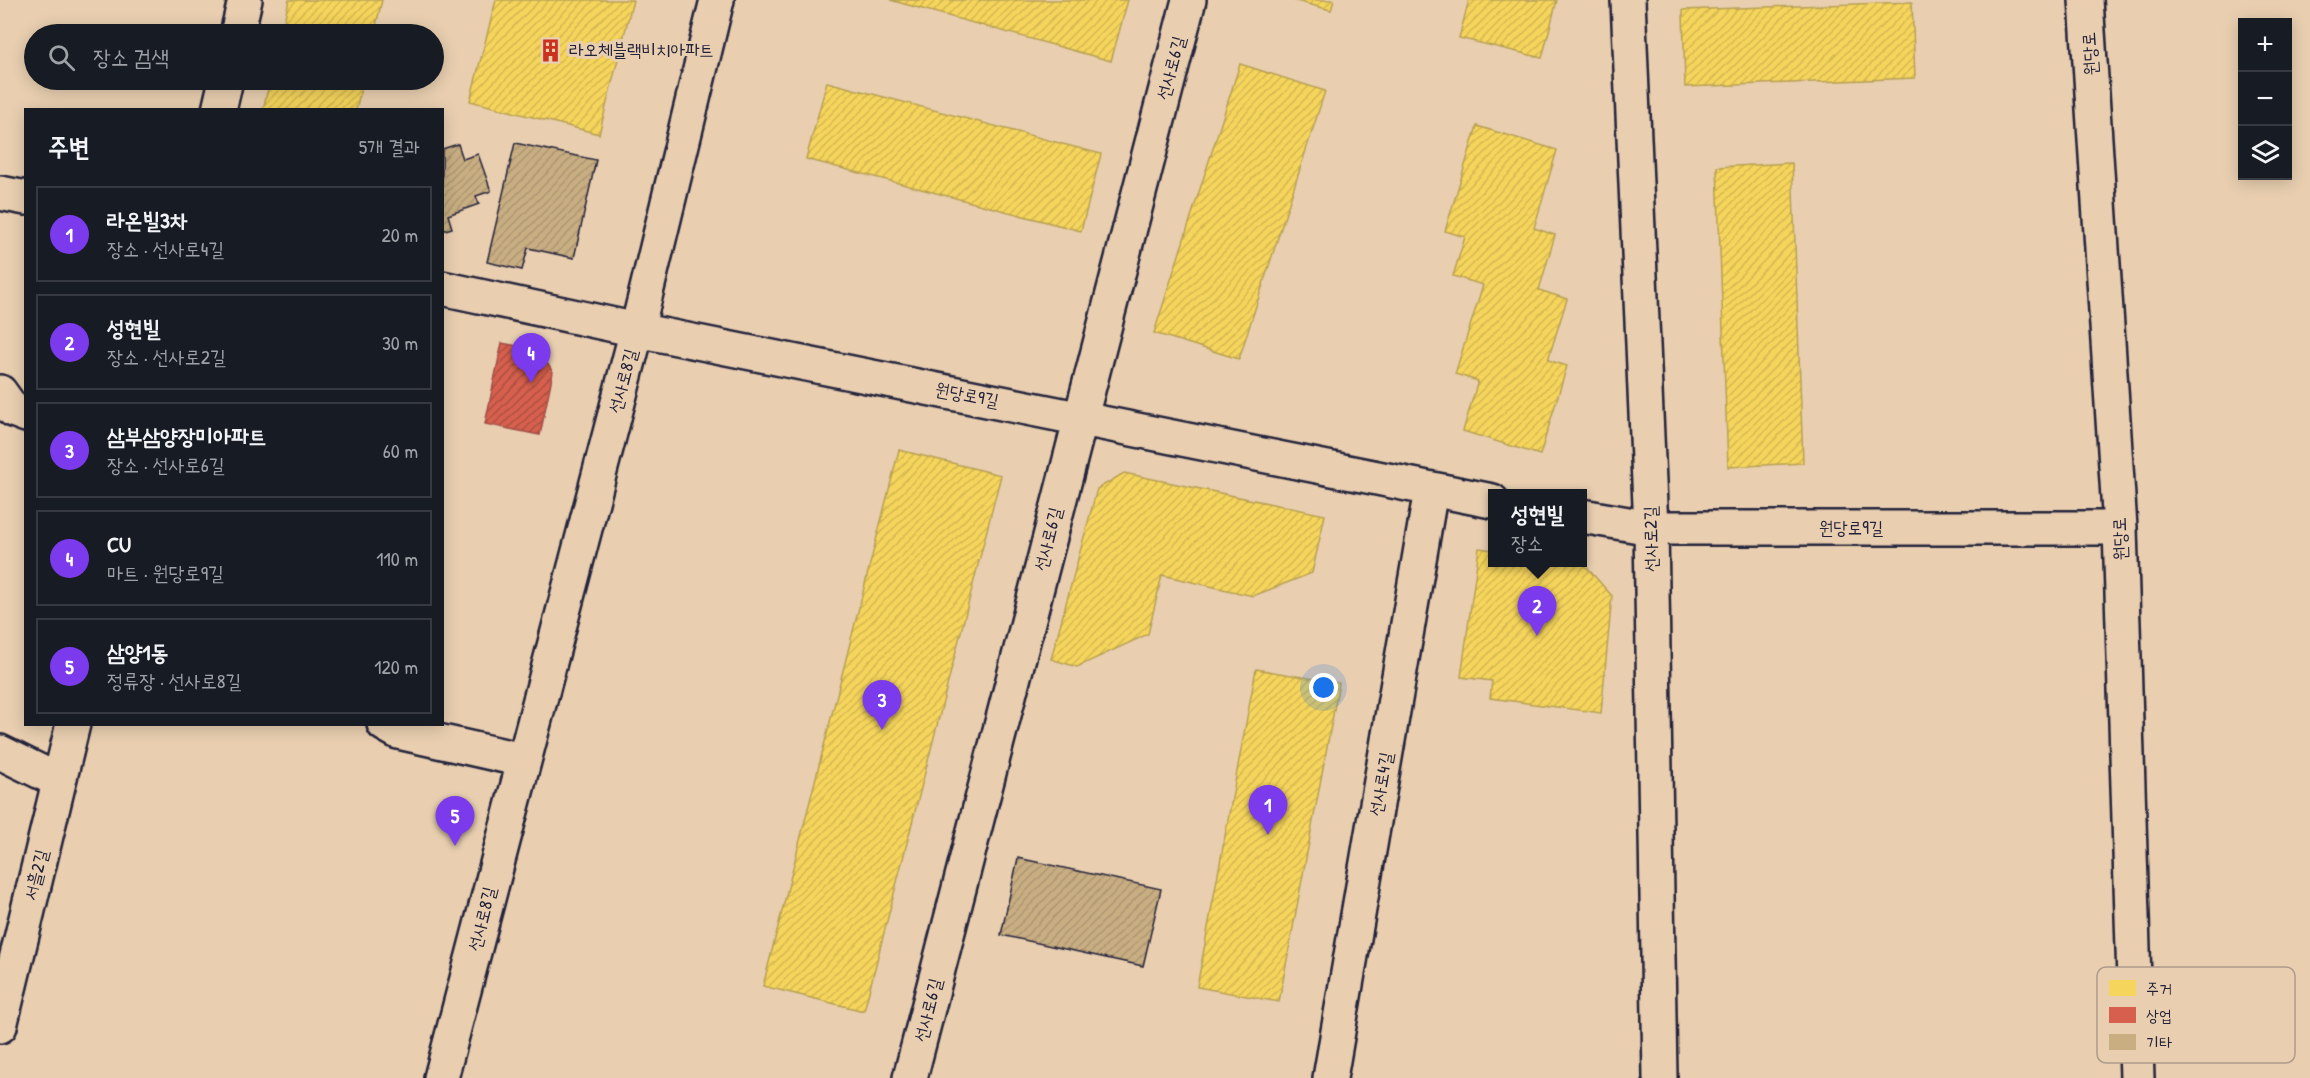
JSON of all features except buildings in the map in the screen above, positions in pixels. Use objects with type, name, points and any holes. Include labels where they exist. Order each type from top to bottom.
[{"type":"street","points":[[239,24],[245,0]]},
{"type":"street","name":"선사로8길","points":[[441,1078],[637,330],[717,0]]},
{"type":"street","name":"선사로6길","points":[[910,1078],[1189,0]]},
{"type":"street","name":"선사로2길","points":[[1628,0],[1651,528],[1660,1078]]},
{"type":"street","name":"원당로","points":[[2086,0],[2120,528],[2133,967]]},
{"type":"street","points":[[219,108],[224,90]]},
{"type":"street","points":[[0,193],[24,198]]},
{"type":"street","name":"원당로9길","points":[[444,288],[637,330],[1488,500]]},
{"type":"street","points":[[0,392],[14,410],[24,414]]},
{"type":"street","name":"선사로4길","points":[[1330,1078],[1431,490]]},
{"type":"street","name":"원당로9길","points":[[1587,517],[1651,528],[2120,528]]},
{"type":"street","name":"서흘2길","points":[[0,1026],[73,726]]},
{"type":"street","points":[[388,726],[399,732],[523,760]]},
{"type":"street","points":[[0,752],[59,781]]},
{"type":"street","name":"원당로","points":[[2136,1063],[2136,1078]]},
{"type":"place","name":"라오체블랙비치아파트","points":[[551,50]]},
{"type":"place","name":"CU","points":[[531,383]]},
{"type":"place","name":"성현빌","points":[[1537,636]]},
{"type":"place","name":"삼부삼양장미아파트","points":[[882,730]]},
{"type":"place","name":"라온빌3차","points":[[1268,835]]},
{"type":"place","name":"삼양1동","points":[[455,846]]}]
